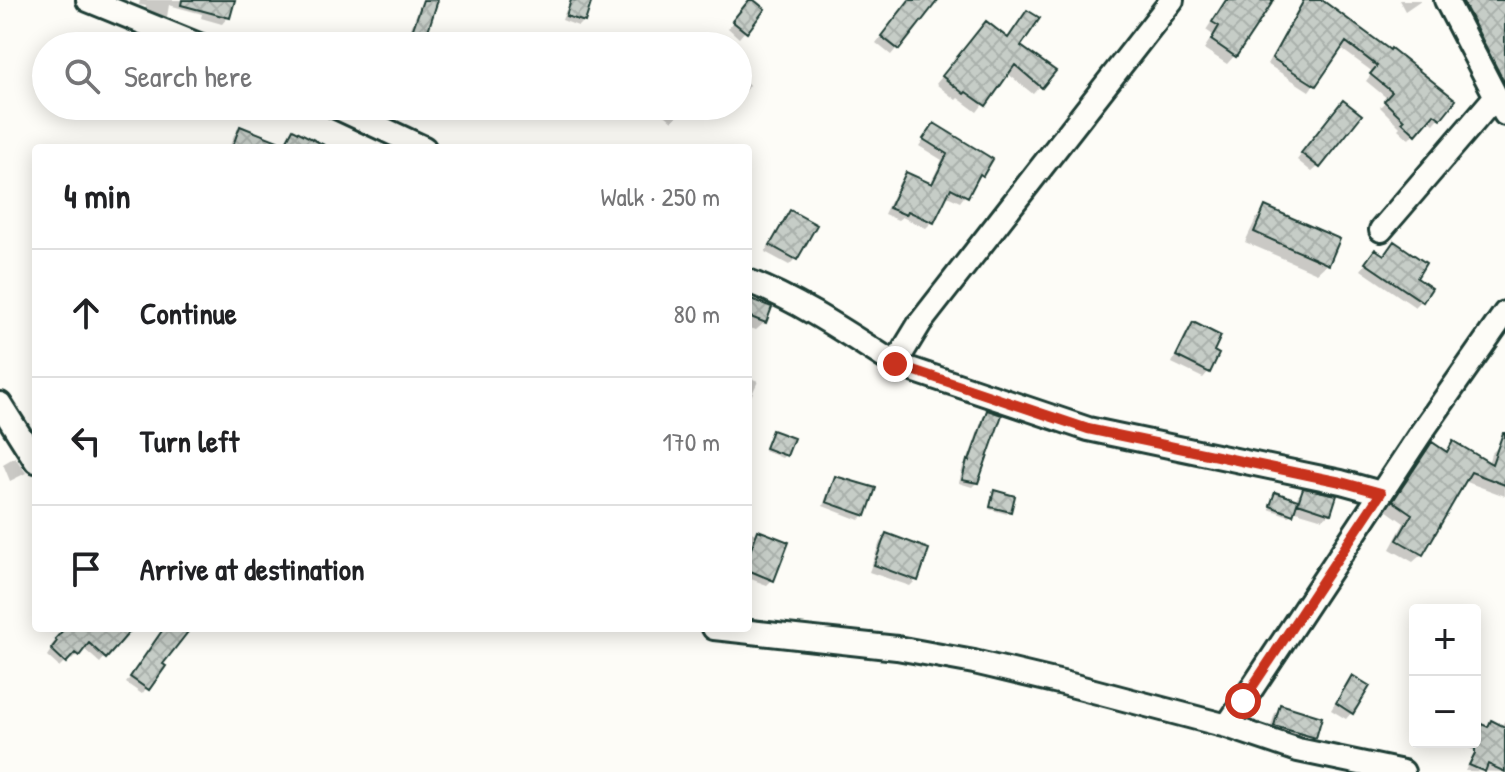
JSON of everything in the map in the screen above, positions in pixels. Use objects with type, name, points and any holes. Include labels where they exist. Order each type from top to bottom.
[{"type":"street","points":[[88,0],[167,32]]},
{"type":"street","points":[[895,364],[920,323],[1172,0]]},
{"type":"street","points":[[1381,230],[1500,105],[1446,0]]},
{"type":"street","points":[[364,120],[415,144]]},
{"type":"street","points":[[752,283],[823,319],[895,364],[1088,429],[1381,493]]},
{"type":"street","points":[[1227,726],[1421,433],[1501,328]]},
{"type":"street","points":[[0,404],[32,455]]},
{"type":"street","points":[[751,632],[897,648],[974,662],[1227,726],[1298,750],[1403,772]]},
{"type":"building","points":[[182,0],[235,0],[230,18],[181,5]]},
{"type":"building","points":[[423,0],[438,0],[428,32],[412,32]]},
{"type":"building","points":[[571,0],[592,0],[585,22],[566,16]]},
{"type":"building","points":[[749,0],[754,0],[765,9],[748,32],[732,21]]},
{"type":"building","points":[[909,0],[938,0],[899,50],[881,36]]},
{"type":"building","points":[[1226,0],[1274,0],[1236,57],[1211,40],[1219,26],[1212,22]]},
{"type":"building","points":[[1304,0],[1322,0],[1391,48],[1456,100],[1441,119],[1434,114],[1416,135],[1384,101],[1392,92],[1370,74],[1377,66],[1346,42],[1316,86],[1272,58]]},
{"type":"building","points":[[1462,0],[1505,0],[1505,84]]},
{"type":"building","points":[[1027,10],[1040,18],[1021,46],[1056,71],[1042,88],[1015,65],[986,106],[966,92],[964,94],[942,76],[986,21],[1008,38]]},
{"type":"building","points":[[1343,100],[1362,115],[1320,168],[1301,153]]},
{"type":"building","points":[[934,123],[993,159],[983,176],[980,174],[968,197],[951,188],[934,223],[908,211],[906,215],[889,208],[906,172],[932,184],[947,154],[923,139]]},
{"type":"building","points":[[240,126],[285,144],[233,144]]},
{"type":"building","points":[[293,129],[322,144],[285,144]]},
{"type":"building","points":[[1265,206],[1340,239],[1329,265],[1254,232]]},
{"type":"building","points":[[790,210],[817,225],[797,260],[770,245]]},
{"type":"building","points":[[1394,241],[1426,263],[1417,278],[1432,288],[1423,302],[1365,263],[1375,249],[1384,255]]},
{"type":"building","points":[[752,300],[772,307],[766,323],[752,318]]},
{"type":"building","points":[[1193,322],[1221,336],[1214,351],[1219,354],[1210,373],[1176,356]]},
{"type":"building","points":[[987,410],[1002,415],[978,483],[962,480],[967,460]]},
{"type":"building","points":[[772,430],[794,438],[787,456],[765,448]]},
{"type":"building","points":[[1503,433],[1505,485],[1471,472],[1423,555],[1397,540],[1412,514],[1393,501],[1432,442],[1447,452],[1453,441],[1492,464]]},
{"type":"building","points":[[835,476],[876,488],[866,516],[826,502]]},
{"type":"building","points":[[1303,488],[1337,495],[1331,514],[1298,503]]},
{"type":"building","points":[[994,490],[1015,496],[1011,512],[990,507]]},
{"type":"building","points":[[1275,492],[1298,500],[1293,515],[1270,506]]},
{"type":"building","points":[[758,530],[789,542],[774,581],[752,572],[752,546]]},
{"type":"building","points":[[886,533],[929,549],[918,581],[874,565]]},
{"type":"building","points":[[61,632],[130,632],[106,659],[89,643],[79,656],[75,653],[66,663],[51,649],[57,641],[55,639]]},
{"type":"building","points":[[161,632],[188,632],[163,664],[166,666],[149,690],[130,677]]},
{"type":"building","points":[[1352,675],[1370,686],[1353,714],[1336,703]]},
{"type":"building","points":[[1280,704],[1322,717],[1316,738],[1274,726]]},
{"type":"building","points":[[1491,720],[1505,727],[1505,772],[1488,764],[1485,772],[1469,765],[1475,748],[1481,748],[1481,724],[1488,727]]},
{"type":"route","points":[[895,364],[1088,429],[1381,493],[1243,701]]}]
